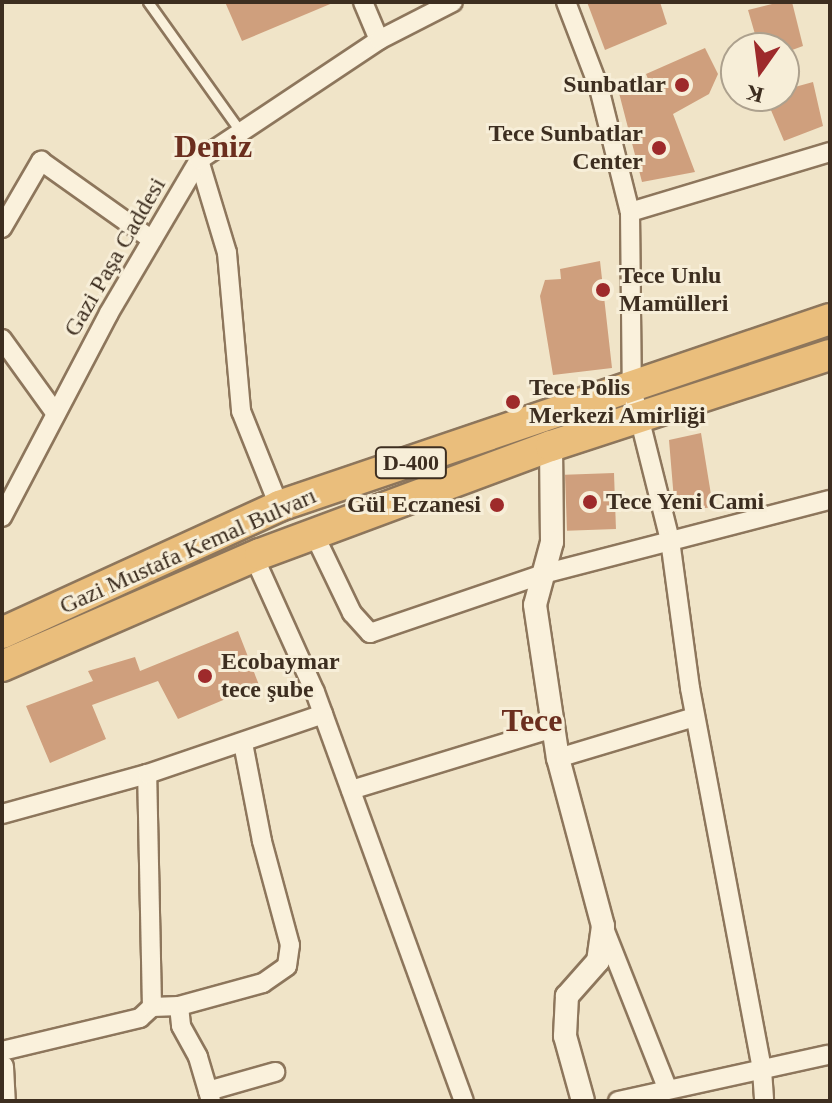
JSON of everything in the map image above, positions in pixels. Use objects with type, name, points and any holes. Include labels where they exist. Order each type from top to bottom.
[{"type":"highway","name":"Gazi Mustafa Kemal Bulvarı","points":[[2,666],[254,557],[551,446],[638,403],[830,319]]},
{"type":"highway","name":"Gazi Mustafa Kemal Bulvarı","points":[[2,633],[279,506],[638,403],[830,355]]},
{"type":"street","points":[[363,2],[379,40]]},
{"type":"street","name":"Gazi Paşa Caddesi","points":[[2,517],[152,240],[199,160],[379,40],[453,2]]},
{"type":"street","points":[[566,2],[599,88],[630,212],[638,403],[670,540],[695,717],[762,1070],[764,1101]]},
{"type":"street","points":[[630,212],[830,152]]},
{"type":"street","points":[[199,160],[227,253],[241,411],[279,506]]},
{"type":"street","points":[[2,228],[41,161],[152,240]]},
{"type":"street","points":[[2,339],[56,414]]},
{"type":"street","points":[[551,446],[552,542],[535,605],[558,758],[603,926],[667,1088]]},
{"type":"street","points":[[314,534],[352,613],[370,633],[543,574],[830,500]]},
{"type":"street","points":[[254,557],[323,714],[464,1101]]},
{"type":"street","points":[[2,814],[147,774],[323,714]]},
{"type":"street","points":[[558,758],[695,717]]},
{"type":"street","points":[[351,790],[554,728]]},
{"type":"street","points":[[2,1051],[140,1018],[152,1007],[179,1006],[263,983],[287,966],[290,945],[262,841],[243,743]]},
{"type":"street","points":[[147,774],[152,1007]]},
{"type":"street","points":[[583,1101],[565,1036],[567,996],[598,961],[603,926]]},
{"type":"street","points":[[179,1006],[181,1026],[210,1096],[275,1072]]},
{"type":"street","points":[[618,1101],[828,1055]]},
{"type":"street","points":[[2,1067],[4,1101]]},
{"type":"lane","points":[[148,2],[242,134]]},
{"type":"building","points":[[225,2],[335,2],[242,41]]},
{"type":"building","points":[[587,2],[660,2],[667,24],[605,50]]},
{"type":"building","points":[[792,2],[800,32],[754,32],[748,10]]},
{"type":"building","points":[[705,48],[718,74],[709,94],[673,114],[695,172],[642,182],[619,93],[650,84],[646,74]]},
{"type":"building","points":[[813,82],[823,126],[784,141],[772,112],[800,112],[800,86]]},
{"type":"building","points":[[600,261],[612,368],[553,375],[540,296],[545,280],[561,279],[560,269]]},
{"type":"building","points":[[701,433],[713,507],[675,512],[669,440]]},
{"type":"building","name":"Tece Yeni Cami","points":[[614,473],[616,529],[567,531],[565,475]]},
{"type":"building","points":[[238,631],[259,685],[178,719],[158,681],[92,705],[106,739],[50,763],[26,706],[93,681],[88,671],[135,657],[140,671]]},
{"type":"place","name":"Sunbatlar","points":[[682,85]]},
{"type":"place","name":"Tece Sunbatlar Center","points":[[659,148]]},
{"type":"place","name":"Tece Unlu Mamülleri","points":[[603,290]]},
{"type":"place","name":"Tece Polis Merkezi Amirliği","points":[[513,402]]},
{"type":"place","name":"Tece Yeni Cami","points":[[590,502]]},
{"type":"place","name":"Gül Eczanesi","points":[[497,505]]},
{"type":"place","name":"Ecobaymar tece şube","points":[[205,676]]},
{"type":"district","name":"Deniz","points":[[213,146]]},
{"type":"district","name":"Tece","points":[[532,720]]}]
